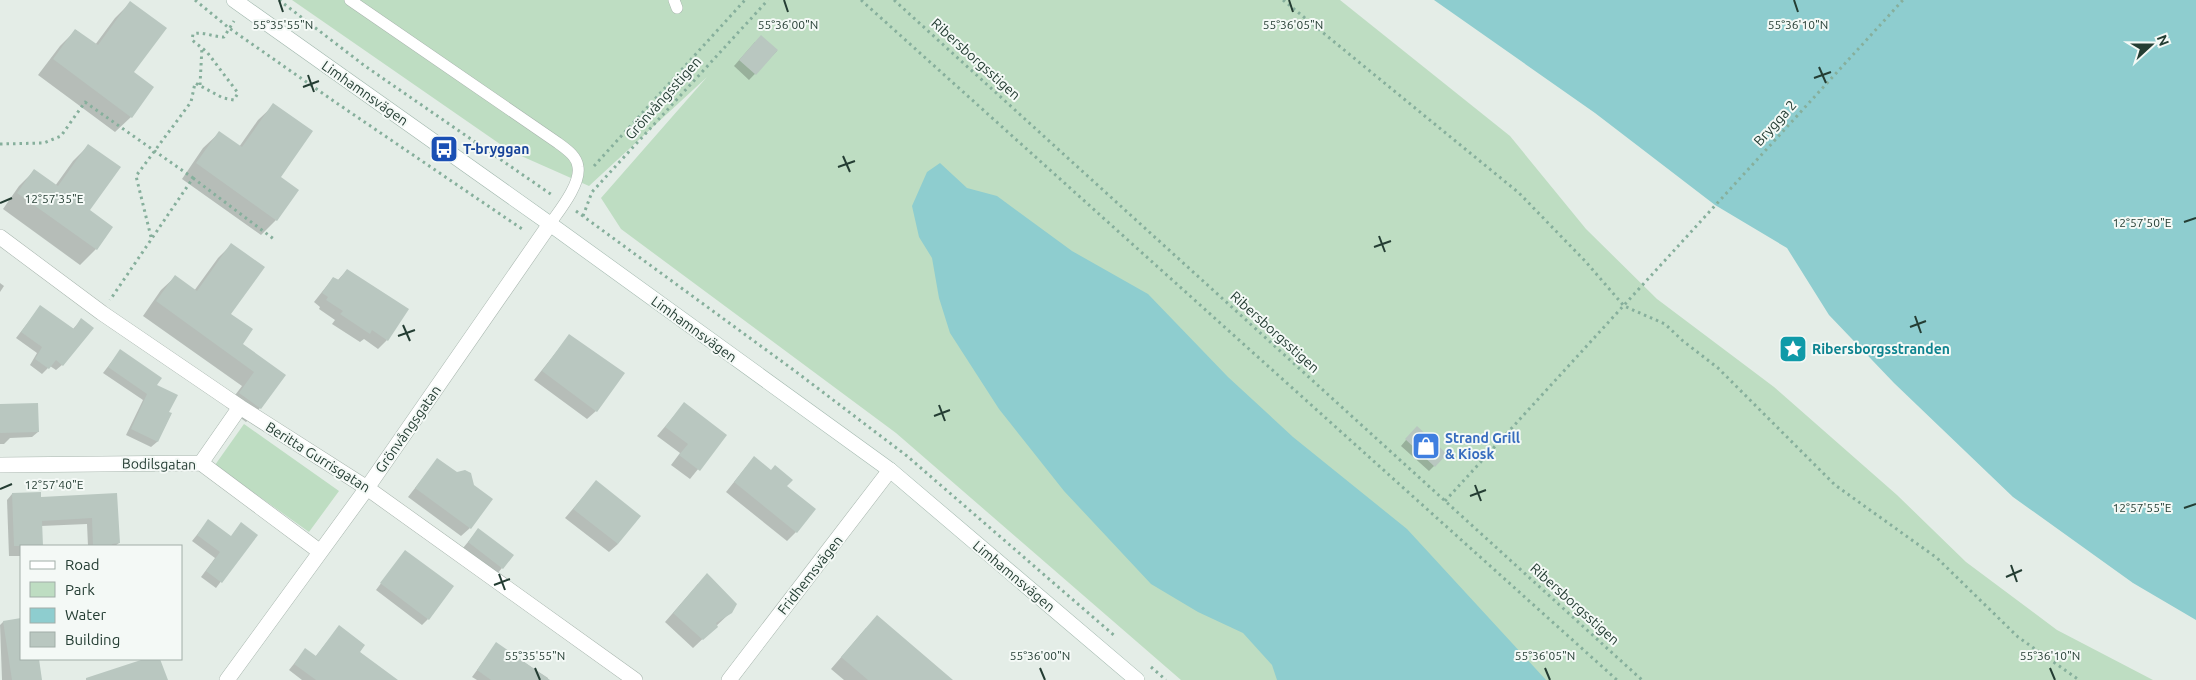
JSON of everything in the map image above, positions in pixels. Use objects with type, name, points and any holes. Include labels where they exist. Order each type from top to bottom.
[{"type":"street","name":"Limhamnsvägen","points":[[238,3],[550,224],[890,470],[1137,680]]},
{"type":"street","name":"Grönvångsgatan","points":[[227,680],[367,488],[540,242],[550,224]]},
{"type":"street","name":"Beritta Gurrisgatan","points":[[0,237],[102,313],[240,408],[367,488],[635,680]]},
{"type":"street","points":[[201,463],[240,408]]},
{"type":"street","name":"Bodilsgatan","points":[[0,465],[201,463],[320,551]]},
{"type":"street","name":"Fridhemsvägen","points":[[729,680],[890,470]]},
{"type":"lane","points":[[350,0],[572,154],[578,167],[577,178],[564,204],[550,224]]},
{"type":"path","points":[[195,0],[229,28],[540,242]]},
{"type":"path","points":[[278,0],[365,66],[564,204]]},
{"type":"path","name":"Grönvångsstigen","points":[[577,178],[595,165],[745,0]]},
{"type":"path","name":"Grönvångsstigen","points":[[583,216],[592,192],[768,0]]},
{"type":"path","points":[[861,0],[1617,680]]},
{"type":"path","name":"Ribersborgsstigen","points":[[894,0],[1642,680]]},
{"type":"path","points":[[1283,0],[1519,193],[1586,262],[1624,306],[1665,324],[1683,341],[1718,368],[1835,485],[1937,558],[2018,637],[2079,680]]},
{"type":"path","name":"Brygga 2","points":[[1445,501],[1903,0]]},
{"type":"path","points":[[152,237],[136,176],[191,102],[195,83],[223,98],[234,100],[238,93],[228,77],[202,47],[192,40],[193,34],[201,32],[211,36],[224,37],[238,3]]},
{"type":"path","points":[[200,85],[202,47]]},
{"type":"path","points":[[0,144],[44,143],[61,136],[85,102],[193,178],[276,240]]},
{"type":"path","points":[[102,313],[193,178]]},
{"type":"green space","points":[[292,0],[1340,0],[1510,136],[1586,229],[1657,299],[1774,387],[1897,495],[1966,562],[2057,630],[2153,680],[1181,680],[896,433],[621,229],[601,198],[707,77],[589,186],[510,151]]},
{"type":"green space","points":[[244,424],[339,491],[309,532],[215,465]]},
{"type":"water","points":[[1434,0],[2196,0],[2196,620],[2133,583],[2013,497],[1894,383],[1829,315],[1787,248],[1715,205],[1595,113]]},
{"type":"water","points":[[940,163],[967,188],[997,196],[1072,251],[1148,294],[1228,377],[1293,437],[1407,529],[1546,680],[1277,680],[1272,665],[1243,633],[1198,612],[1151,584],[1064,491],[999,409],[950,333],[939,298],[932,258],[919,237],[912,206],[927,172]]},
{"type":"building","points":[[130,1],[167,28],[134,72],[154,87],[132,118],[53,59],[75,29],[98,45]]},
{"type":"building","points":[[761,35],[778,50],[756,75],[739,60]]},
{"type":"building","points":[[273,103],[313,131],[281,177],[299,190],[277,221],[196,163],[219,131],[242,147]]},
{"type":"building","points":[[88,144],[121,167],[90,210],[113,227],[97,250],[17,193],[34,169],[58,186]]},
{"type":"building","points":[[231,243],[265,267],[231,314],[253,329],[243,344],[286,375],[261,409],[239,393],[254,372],[156,301],[175,275],[197,291]]},
{"type":"building","points":[[347,269],[409,309],[388,341],[372,330],[370,334],[340,314],[343,311],[326,300],[328,297],[322,293],[333,277],[339,280]]},
{"type":"building","points":[[40,305],[74,329],[81,318],[94,328],[63,366],[56,360],[49,369],[35,359],[42,347],[21,332]]},
{"type":"building","points":[[569,334],[625,373],[597,412],[542,371]]},
{"type":"building","points":[[120,349],[162,378],[157,385],[178,395],[169,412],[172,413],[158,442],[131,429],[147,394],[108,367]]},
{"type":"building","points":[[684,402],[727,435],[700,471],[679,455],[688,444],[665,427]]},
{"type":"building","points":[[38,403],[39,432],[0,433],[0,404]]},
{"type":"building","name":"Strand Grill & Kiosk","points":[[1417,426],[1447,454],[1435,467],[1405,439]]},
{"type":"building","points":[[754,456],[771,470],[775,465],[793,480],[787,486],[816,509],[797,533],[734,482]]},
{"type":"building","points":[[437,458],[457,472],[465,470],[471,473],[474,485],[493,499],[471,529],[415,488]]},
{"type":"building","points":[[596,480],[641,516],[618,544],[573,509]]},
{"type":"building","points":[[41,492],[41,497],[117,493],[120,543],[93,545],[92,518],[42,521],[43,545],[14,546],[12,493]]},
{"type":"building","points":[[208,519],[231,536],[241,522],[258,535],[222,583],[206,571],[220,552],[197,535]]},
{"type":"building","points":[[478,528],[514,555],[503,569],[468,542]]},
{"type":"building","points":[[405,550],[454,586],[429,620],[380,583]]},
{"type":"building","points":[[707,573],[737,604],[732,613],[716,623],[718,627],[703,640],[673,613]]},
{"type":"building","points":[[877,615],[953,680],[868,680],[841,657]]},
{"type":"building","points":[[20,618],[20,660],[39,660],[42,680],[12,680],[3,621]]},
{"type":"building","points":[[339,625],[365,645],[360,652],[398,680],[316,680],[294,664],[305,648],[316,656]]},
{"type":"building","points":[[496,642],[550,680],[491,680],[477,670]]},
{"type":"building","points":[[141,660],[160,660],[168,680],[86,680],[86,678]]},
{"type":"place","name":"T-bryggan","points":[[444,149]]},
{"type":"place","name":"Ribersborgsstranden","points":[[1793,349]]},
{"type":"place","name":"Strand Grill & Kiosk","points":[[1426,446]]}]
